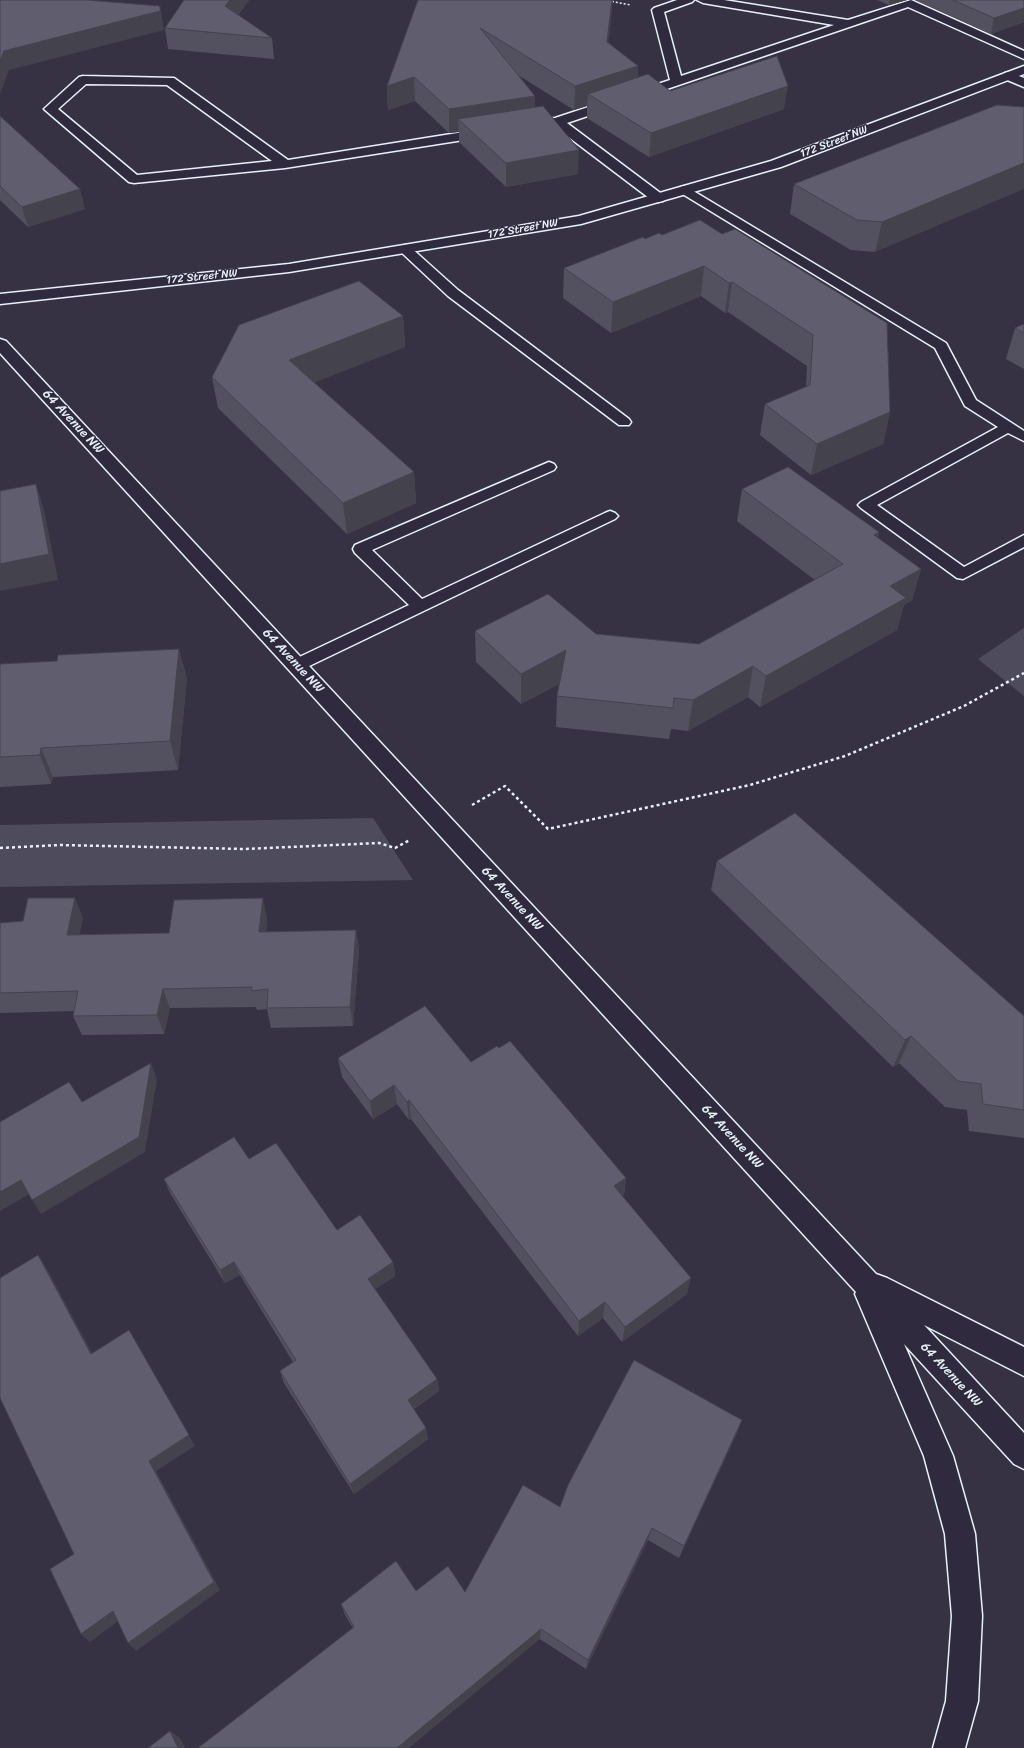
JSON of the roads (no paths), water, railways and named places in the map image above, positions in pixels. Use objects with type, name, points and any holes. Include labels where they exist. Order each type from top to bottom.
[{"type":"street","points":[[676,81],[658,10],[688,0]]},
{"type":"street","points":[[703,0],[849,23]]},
{"type":"street","points":[[518,128],[557,122],[913,1],[1024,55]]},
{"type":"street","name":"172 Street NW","points":[[0,299],[289,268],[581,220],[776,164],[1024,70]]},
{"type":"street","points":[[1009,76],[1024,83]]},
{"type":"street","points":[[285,164],[170,81],[83,80],[50,109],[134,179],[285,164],[502,130]]},
{"type":"street","points":[[557,122],[658,198]]},
{"type":"street","name":"64 Avenue NW","points":[[0,344],[1024,1454]]},
{"type":"street","points":[[863,1280],[1024,1362]]},
{"type":"street","points":[[863,1280],[938,1456],[960,1534],[968,1616],[962,1701],[949,1748]]},
{"type":"lane","points":[[685,190],[941,346],[970,403],[1024,437]]},
{"type":"lane","points":[[405,249],[453,293],[624,422]]},
{"type":"lane","points":[[1009,427],[866,504],[963,574],[1024,540]]},
{"type":"lane","points":[[419,606],[361,549],[550,467]]},
{"type":"lane","points":[[297,665],[610,516]]}]
